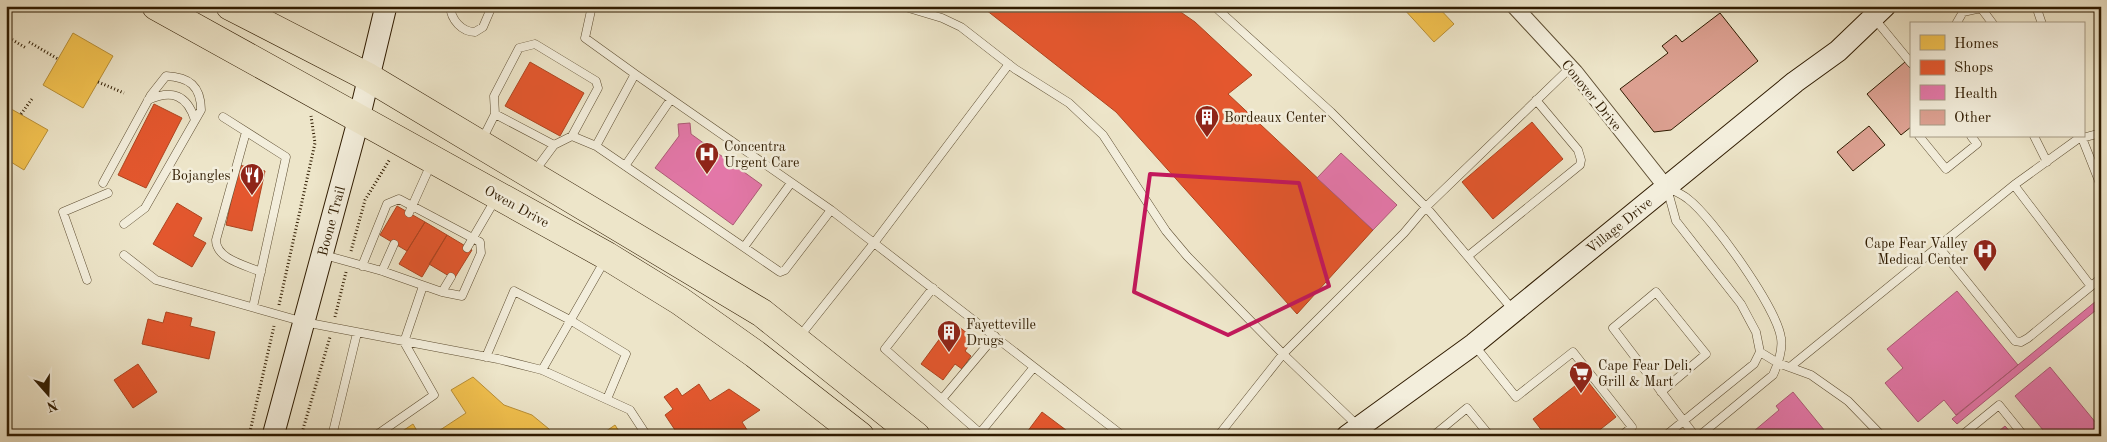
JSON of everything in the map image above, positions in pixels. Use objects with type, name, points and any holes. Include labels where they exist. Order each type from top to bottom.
[{"type":"highway","name":"Owen Drive","points":[[156,6],[607,256],[680,301],[755,354],[858,435]]},
{"type":"highway","points":[[230,6],[264,18],[368,77],[762,313],[916,436]]},
{"type":"main road","name":"Boone Trail","points":[[273,436],[359,118],[386,6]]},
{"type":"main road","name":"Village Drive","points":[[1353,431],[1474,344],[1795,82],[1838,51],[1880,12]]},
{"type":"street","name":"Conover Drive","points":[[1514,6],[1571,67],[1666,187]]},
{"type":"lane","points":[[450,6],[454,19],[462,29],[475,32],[483,26],[492,6]]},
{"type":"lane","points":[[592,6],[585,38],[831,210],[1124,436]]},
{"type":"lane","points":[[902,6],[942,18],[961,27],[1009,64],[1069,103],[1103,136],[1166,231],[1187,256],[1283,354],[1353,431]]},
{"type":"lane","points":[[1214,6],[1331,112],[1426,207],[1514,311]]},
{"type":"lane","points":[[2036,6],[2041,22]]},
{"type":"lane","points":[[1957,22],[1963,12],[1981,8],[1992,22]]},
{"type":"lane","points":[[1880,12],[1910,61]]},
{"type":"lane","points":[[479,144],[496,114],[494,96],[519,48],[535,44],[596,81],[598,88],[572,136],[554,145],[532,175]]},
{"type":"lane","points":[[796,340],[874,243],[1009,64]]},
{"type":"lane","points":[[1218,436],[1283,354],[1404,233],[1426,207],[1571,67]]},
{"type":"lane","points":[[596,146],[635,74]]},
{"type":"lane","points":[[103,183],[148,100],[166,76],[181,76],[195,87],[201,98],[201,110],[145,208],[124,224]]},
{"type":"lane","points":[[148,100],[159,95],[178,97],[191,107],[195,120]]},
{"type":"lane","points":[[625,166],[671,99]]},
{"type":"lane","points":[[1468,256],[1580,165],[1582,160],[1578,150],[1536,100]]},
{"type":"lane","points":[[496,114],[554,145]]},
{"type":"lane","points":[[223,118],[286,157],[253,307]]},
{"type":"lane","points":[[246,132],[216,240],[216,247],[220,253],[260,272]]},
{"type":"lane","points":[[2084,137],[2101,134]]},
{"type":"lane","points":[[572,136],[596,146],[780,272],[785,270],[831,210]]},
{"type":"lane","points":[[1921,138],[1946,169],[1977,144],[1972,138]]},
{"type":"lane","points":[[2035,138],[2047,162]]},
{"type":"lane","points":[[1790,367],[2014,184],[2081,138]]},
{"type":"lane","points":[[2082,138],[2101,186]]},
{"type":"lane","points":[[409,213],[433,160]]},
{"type":"lane","points":[[744,247],[791,183]]},
{"type":"lane","points":[[2014,184],[2090,285]]},
{"type":"lane","points":[[1665,436],[1754,364],[1760,352],[1756,332],[1742,304],[1676,221],[1666,187]]},
{"type":"lane","points":[[1662,392],[1706,354],[1656,292],[1613,328],[1684,421],[1697,436],[1773,375],[1778,363],[1781,338],[1769,305],[1709,220],[1688,199],[1666,187]]},
{"type":"lane","points":[[87,280],[63,212],[108,194]]},
{"type":"lane","points":[[467,248],[497,195]]},
{"type":"lane","points":[[322,255],[362,266],[382,271],[442,292],[462,296],[481,253],[480,242],[413,205],[399,200],[387,204],[362,266]]},
{"type":"lane","points":[[382,271],[394,244]]},
{"type":"lane","points":[[1938,246],[2014,342],[2021,342],[2028,338],[2090,285],[2101,278]]},
{"type":"lane","points":[[124,255],[156,280],[304,322],[486,357],[542,370],[630,410],[647,436]]},
{"type":"lane","points":[[542,370],[607,256]]},
{"type":"lane","points":[[442,292],[451,278]]},
{"type":"lane","points":[[375,436],[434,396],[404,342],[422,286]]},
{"type":"lane","points":[[933,288],[885,349],[980,433],[1034,366]]},
{"type":"lane","points":[[486,357],[514,291],[570,320],[626,354],[607,399]]},
{"type":"lane","points":[[332,436],[356,332]]},
{"type":"lane","points":[[942,399],[995,336]]},
{"type":"lane","points":[[1474,344],[1516,397],[1572,352],[1632,427],[1621,436]]},
{"type":"lane","points":[[1760,352],[1778,363],[1811,375],[1848,401],[1882,435]]},
{"type":"lane","points":[[1961,436],[1999,405],[2024,436]]},
{"type":"lane","points":[[1433,436],[1467,408],[1490,436]]},
{"type":"path","points":[[6,36],[26,48]]},
{"type":"path","points":[[29,42],[58,59]]},
{"type":"path","points":[[98,82],[124,93]]},
{"type":"path","points":[[21,114],[32,99]]},
{"type":"path","points":[[249,436],[263,383],[315,143],[310,114]]},
{"type":"path","points":[[301,436],[332,328],[365,200],[394,152]]},
{"type":"highlighted area","points":[[1150,174],[1299,183],[1329,286],[1228,335],[1134,292]]},
{"type":"building: Homes","points":[[1405,6],[1437,6],[1454,24],[1434,42],[1403,8]]},
{"type":"building: Homes","points":[[73,33],[113,56],[83,108],[43,85]]},
{"type":"building: Homes","points":[[6,106],[48,130],[24,170],[6,159]]},
{"type":"building: Homes","points":[[473,377],[504,405],[532,415],[549,429],[553,436],[431,436],[466,413],[451,390]]},
{"type":"building: Homes","points":[[413,424],[420,436],[395,436]]},
{"type":"building: Homes","points":[[615,425],[622,436],[599,436]]},
{"type":"building: Shops","name":"Bordeaux Center","points":[[981,6],[1172,6],[1195,22],[1252,75],[1228,94],[1373,230],[1297,314],[1116,112]]},
{"type":"building: Shops","points":[[530,62],[584,93],[560,136],[505,106]]},
{"type":"building: Shops","points":[[154,104],[182,118],[146,188],[118,175]]},
{"type":"building: Shops","points":[[1532,122],[1563,159],[1493,219],[1462,182]]},
{"type":"building: Shops","points":[[239,165],[265,171],[252,231],[226,225]]},
{"type":"building: Shops","points":[[177,203],[202,218],[193,236],[206,243],[192,267],[153,244]]},
{"type":"building: Shops","points":[[397,206],[425,222],[407,251],[380,235]]},
{"type":"building: Shops","points":[[425,222],[447,235],[422,277],[399,264]]},
{"type":"building: Shops","points":[[447,235],[472,250],[454,279],[429,264]]},
{"type":"building: Shops","points":[[166,312],[192,318],[190,326],[215,332],[209,359],[142,344],[148,319],[163,323]]},
{"type":"building: Shops","name":"Fayetteville Drugs","points":[[952,322],[974,338],[965,351],[971,356],[962,369],[955,364],[943,380],[921,364]]},
{"type":"building: Shops","points":[[138,364],[157,392],[133,408],[114,380]]},
{"type":"building: Shops","points":[[1585,378],[1616,417],[1592,436],[1546,436],[1533,419]]},
{"type":"building: Shops","points":[[699,384],[710,401],[729,389],[760,410],[742,422],[751,436],[679,436],[665,415],[673,409],[664,397],[677,388],[682,396]]},
{"type":"building: Shops","points":[[1042,412],[1074,436],[1024,436]]},
{"type":"building: Health","points":[[690,123],[691,134],[762,185],[733,225],[655,168],[679,136],[678,124]]},
{"type":"building: Health","points":[[1341,153],[1397,205],[1373,230],[1317,178]]},
{"type":"building: Health","points":[[1957,291],[2018,365],[1956,415],[1944,400],[1918,422],[1885,383],[1903,368],[1887,349]]},
{"type":"building: Health","points":[[2101,297],[2101,306],[1957,424],[1952,419]]},
{"type":"building: Health","points":[[2050,367],[2101,429],[2095,436],[2048,436],[2015,396]]},
{"type":"building: Health","points":[[1793,392],[1829,436],[1748,436],[1779,410],[1776,406]]},
{"type":"building: Health","points":[[2005,426],[2014,436],[1993,436]]},
{"type":"building: Other","points":[[1720,13],[1758,61],[1671,130],[1654,132],[1620,89],[1668,53],[1662,46],[1676,35],[1682,42]]},
{"type":"building: Other","points":[[1905,62],[1910,68],[1910,128],[1901,135],[1867,94]]},
{"type":"building: Other","points":[[1869,126],[1885,145],[1853,171],[1837,152]]},
{"type":"place","name":"Bordeaux Center","points":[[1207,138]]},
{"type":"place","name":"Concentra Urgent Care","points":[[707,175]]},
{"type":"place","name":"Bojangles'","points":[[252,196]]},
{"type":"place","name":"Cape Fear Valley Medical Center","points":[[1985,272]]},
{"type":"place","name":"Fayetteville Drugs","points":[[949,353]]},
{"type":"place","name":"Cape Fear Deli, Grill & Mart","points":[[1581,394]]}]
